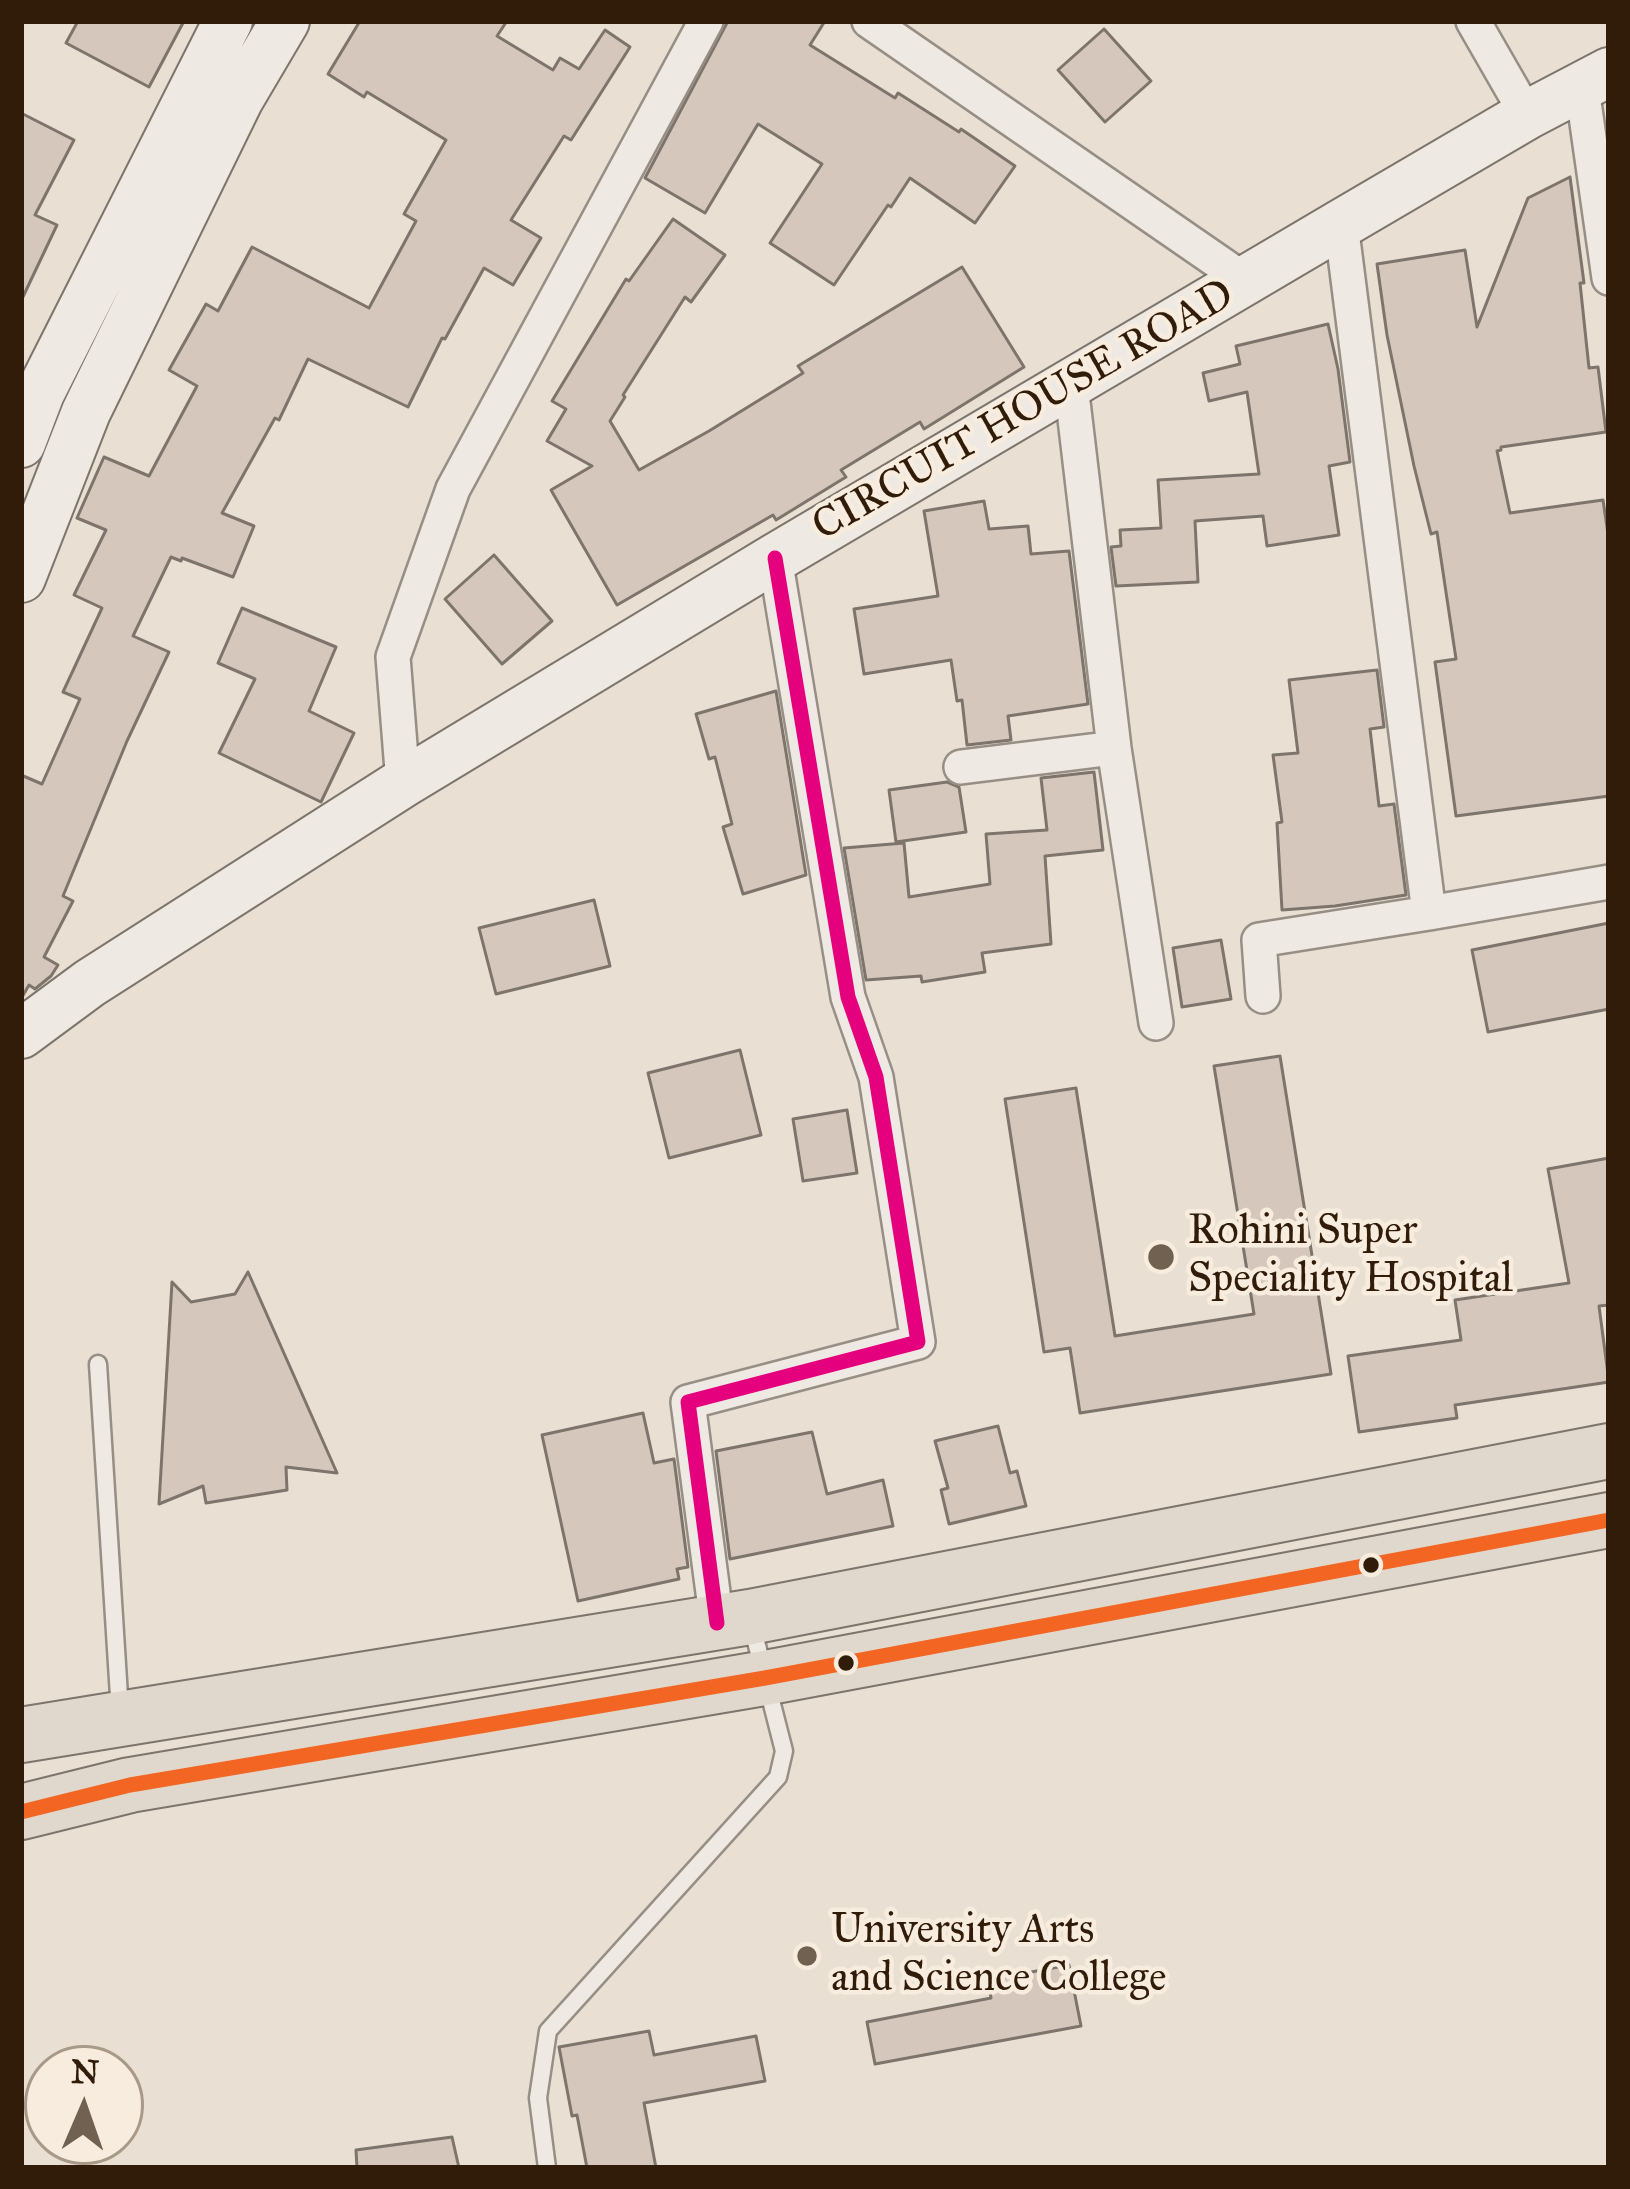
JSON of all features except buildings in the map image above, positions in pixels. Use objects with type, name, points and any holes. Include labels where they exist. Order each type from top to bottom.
[{"type":"main road","points":[[21,1735],[734,1620],[1609,1451]]},
{"type":"main road","points":[[21,1812],[130,1785],[765,1678],[1609,1520]]},
{"type":"street","points":[[21,443],[30,390],[228,21]]},
{"type":"street","points":[[21,578],[86,412],[239,99],[285,21]]},
{"type":"street","points":[[403,783],[393,657],[454,489],[706,21]]},
{"type":"street","points":[[869,21],[902,31],[1246,281]]},
{"type":"street","points":[[1472,21],[1527,115]]},
{"type":"street","points":[[1595,80],[1609,278]]},
{"type":"street","name":"CIRCUIT HOUSE ROAD","points":[[21,1034],[90,983],[403,783],[1341,224],[1595,80]]},
{"type":"street","points":[[1341,224],[1429,914]]},
{"type":"street","points":[[1071,385],[1114,748],[1156,1023]]},
{"type":"street","points":[[734,1620],[688,1402],[918,1342],[876,1077],[848,997],[775,558]]},
{"type":"street","points":[[961,767],[1114,748]]},
{"type":"street","points":[[1263,996],[1259,940],[1609,882]]},
{"type":"lane","points":[[98,1364],[121,1719]]},
{"type":"lane","points":[[547,2168],[538,2098],[548,2031],[778,1778],[784,1751],[765,1678],[734,1620]]},
{"type":"transit line","points":[[717,1623],[688,1402],[918,1342],[876,1077],[848,997],[775,558]]},
{"type":"transit line","points":[[21,1812],[130,1785],[765,1678],[1609,1520]]},
{"type":"place","name":"Rohini Super Speciality Hospital","points":[[1161,1257]]},
{"type":"place","name":"University Arts and Science College","points":[[807,1956]]}]
